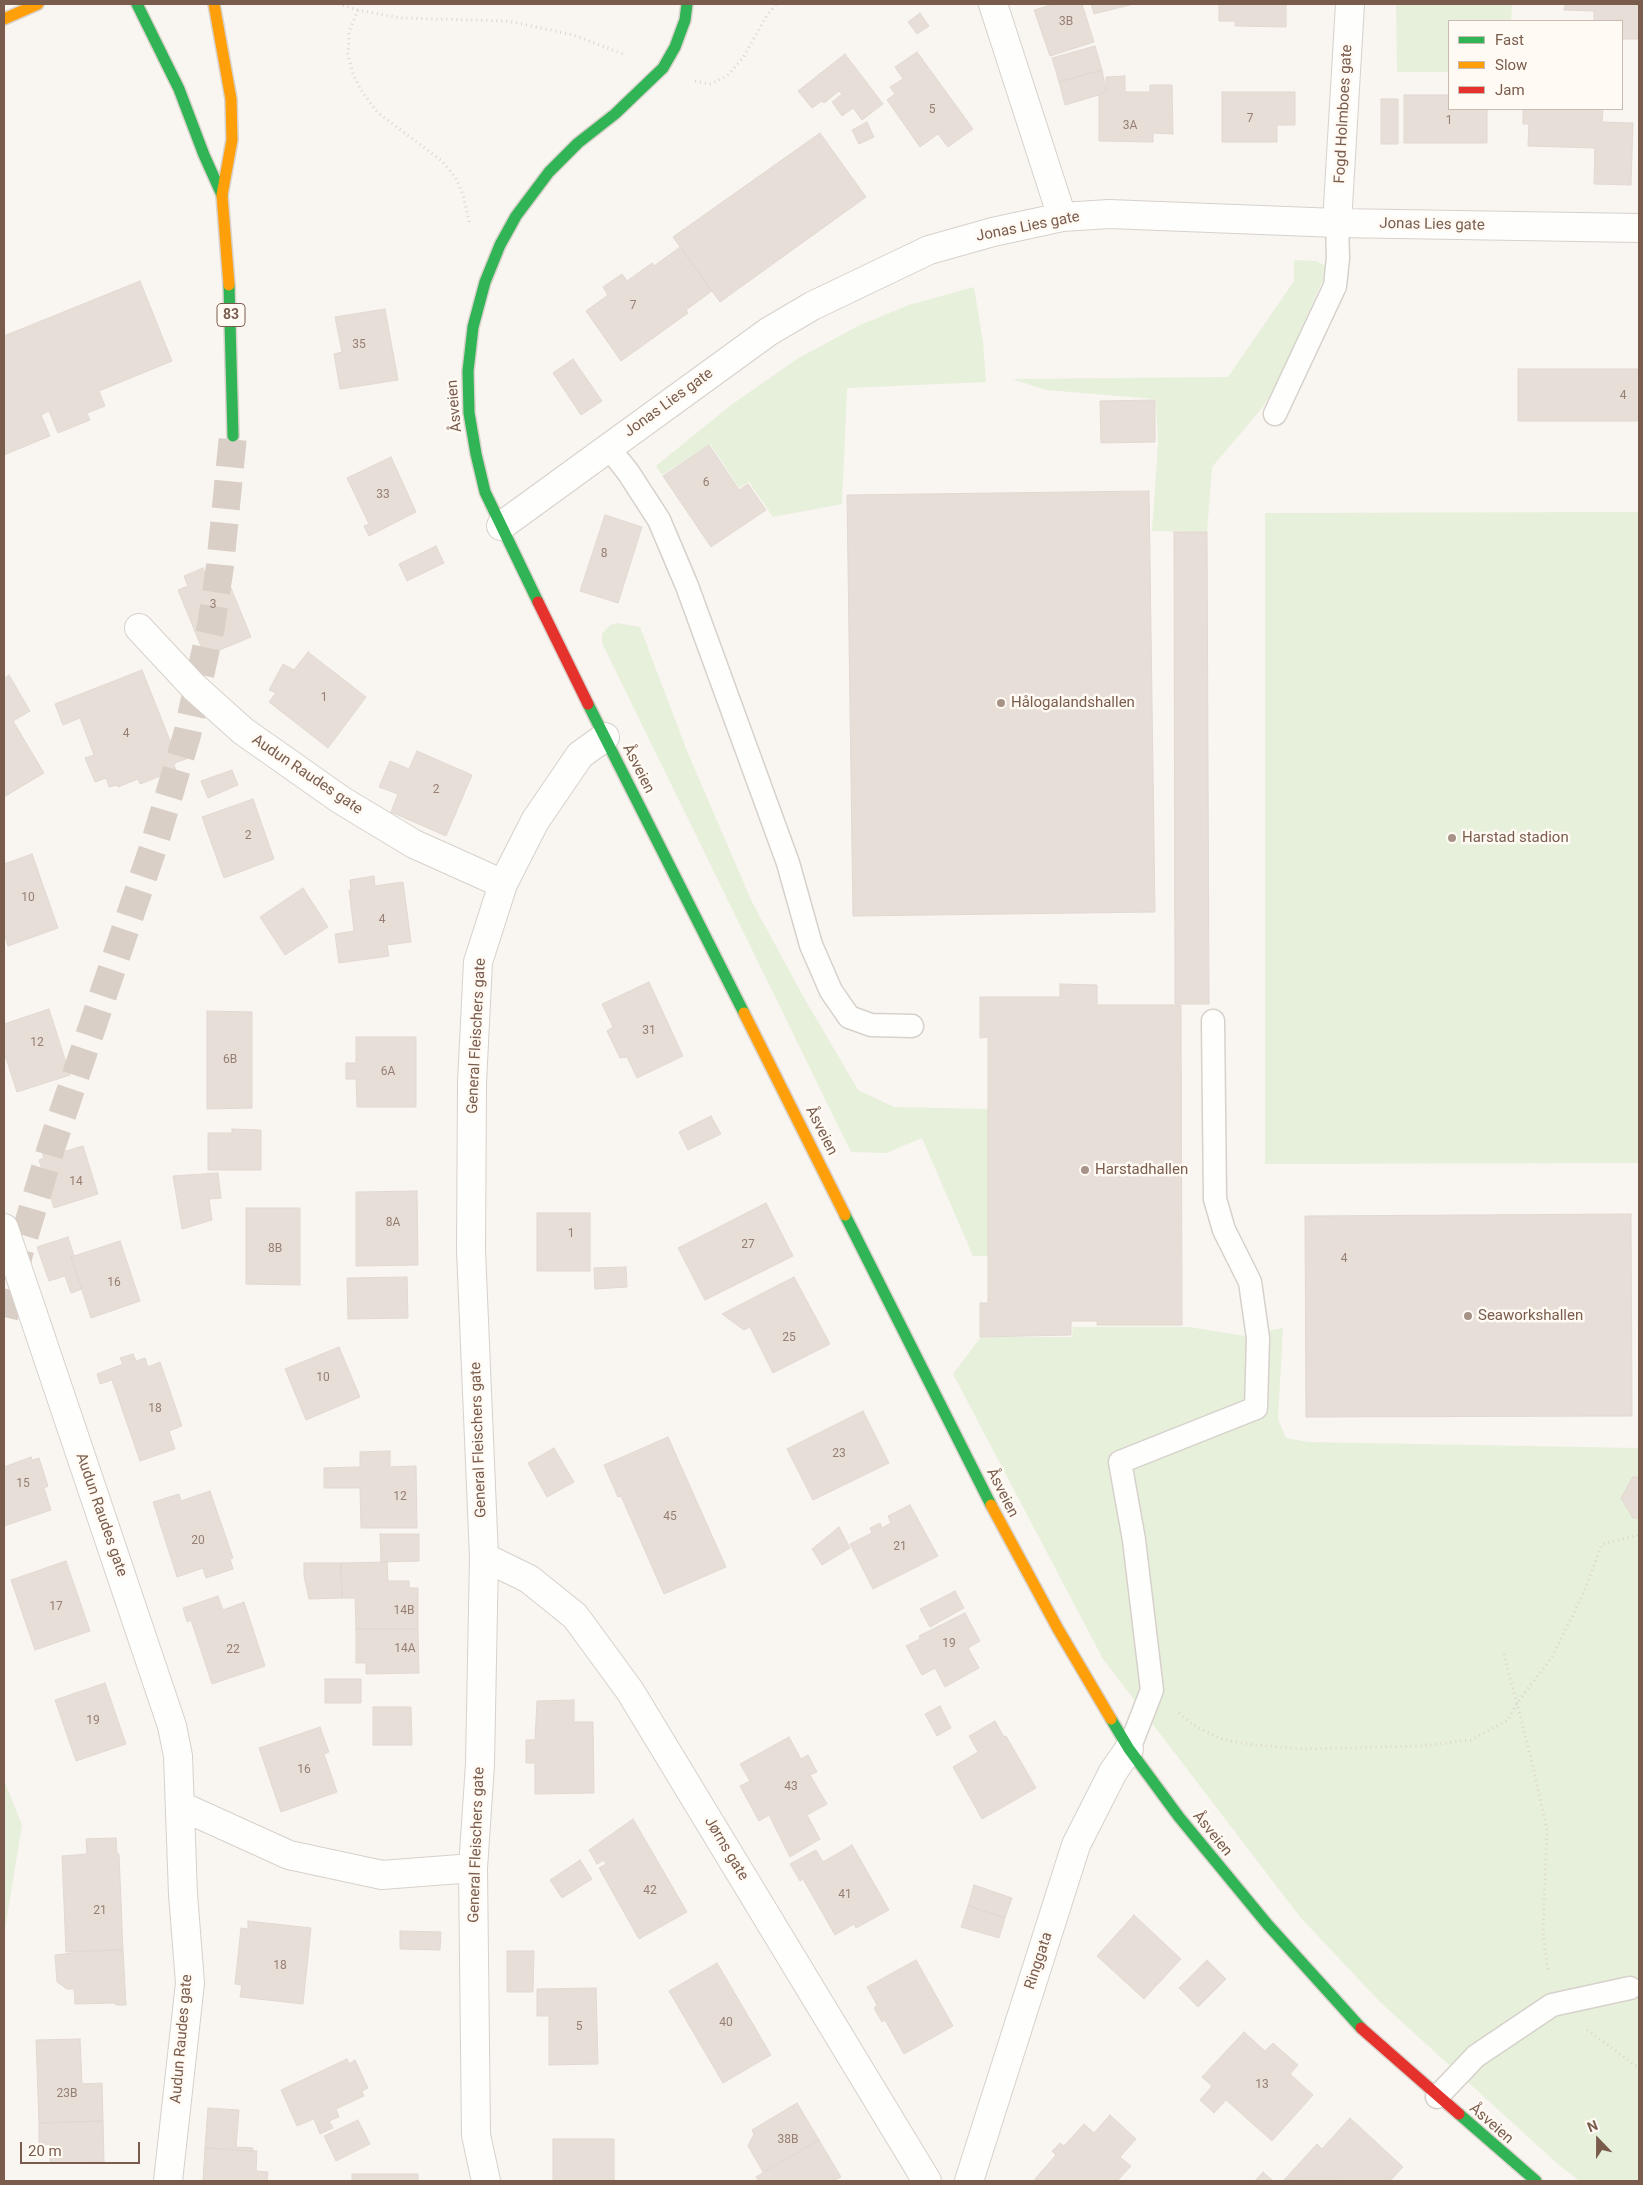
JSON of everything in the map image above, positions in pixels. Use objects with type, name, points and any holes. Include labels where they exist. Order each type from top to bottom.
[{"type":"main road","points":[[4,19],[38,4]]},
{"type":"main road","name":"83","points":[[137,4],[179,89],[204,155],[222,195]]},
{"type":"main road","name":"83","points":[[214,4],[231,99],[232,140],[222,195],[229,277],[233,436]]},
{"type":"main road","name":"Åsveien","points":[[686,4],[682,29],[663,68],[615,114],[578,143],[549,172],[516,216],[500,245],[485,282],[473,327],[469,362],[469,413],[485,492],[605,737],[992,1507],[1058,1629],[1129,1748],[1179,1816],[1268,1925],[1363,2030],[1437,2097],[1536,2181]]},
{"type":"street","points":[[993,4],[1062,217]]},
{"type":"street","name":"Fogd Holmboes gate","points":[[1337,224],[1350,4]]},
{"type":"street","name":"Jonas Lies gate","points":[[502,526],[768,332],[812,306],[929,250],[993,232],[1062,217],[1109,214],[1337,224],[1639,228]]},
{"type":"street","name":"Audun Raudes gate","points":[[139,628],[194,687],[243,730],[341,800],[414,844],[502,884]]},
{"type":"street","name":"General Fleischers gate","points":[[486,2181],[476,2135],[473,1868],[480,1764],[484,1557],[471,1250],[472,1083],[478,962],[502,884],[535,822],[580,755],[605,737]]},
{"type":"street","name":"Audun Raudes gate","points":[[4,1228],[172,1726],[178,1756],[183,1894],[190,1983],[168,2181]]},
{"type":"street","name":"Jørns gate","points":[[484,1557],[529,1579],[575,1616],[630,1692],[927,2181]]},
{"type":"street","name":"Ringgata","points":[[969,2181],[1076,1845],[1113,1772],[1129,1748]]},
{"type":"street","points":[[181,1806],[289,1854],[382,1875],[473,1868]]},
{"type":"lane","points":[[1275,414],[1335,286],[1338,258],[1337,224]]},
{"type":"lane","points":[[608,447],[628,472],[659,520],[687,586],[788,863],[811,945],[831,991],[849,1017],[871,1025],[912,1026]]},
{"type":"lane","points":[[1129,1748],[1152,1690],[1134,1540],[1120,1462],[1256,1408],[1258,1338],[1250,1282],[1224,1230],[1216,1199],[1213,1022]]},
{"type":"lane","points":[[1437,2097],[1476,2056],[1552,2005],[1630,1988]]},
{"type":"path","points":[[338,4],[400,18],[508,21],[573,35],[698,82],[710,84],[728,76],[744,58],[766,17],[776,4]]},
{"type":"path","points":[[358,10],[349,32],[348,54],[353,74],[361,90],[377,112],[442,161],[456,178],[463,195],[470,226]]},
{"type":"path","points":[[1152,1690],[1193,1725],[1221,1739],[1254,1745],[1303,1749],[1420,1746],[1471,1740],[1508,1720],[1517,1703],[1552,1657],[1583,1594],[1602,1544],[1639,1536]]},
{"type":"path","points":[[1504,1654],[1532,1758],[1547,1830],[1543,1932],[1552,2005],[1639,2068]]},
{"type":"green space","points":[[1396,4],[1512,4],[1511,20],[1448,20],[1448,72],[1397,72]]},
{"type":"green space","points":[[1294,260],[1316,261],[1326,266],[1323,280],[1275,388],[1262,408],[1212,467],[1207,532],[1152,531],[1158,444],[1156,399],[1046,390],[1012,379],[1228,377],[1294,281]]},
{"type":"green space","points":[[974,287],[983,342],[986,382],[847,388],[842,504],[773,517],[749,482],[739,488],[710,444],[662,475],[656,466],[731,405],[797,359],[860,325],[909,305]]},
{"type":"green space","name":"Harstad stadion","points":[[1639,512],[1639,1163],[1265,1164],[1265,513]]},
{"type":"green space","points":[[617,623],[640,627],[687,751],[752,902],[803,996],[858,1090],[894,1107],[990,1109],[990,1256],[973,1256],[922,1138],[886,1153],[851,1152],[602,643],[602,634],[610,625]]},
{"type":"green space","points":[[1073,1327],[1189,1327],[1245,1336],[1283,1328],[1278,1419],[1286,1438],[1308,1442],[1639,1448],[1639,2181],[1580,2181],[1560,2166],[1380,2002],[1300,1917],[1103,1659],[953,1374],[981,1337],[1072,1337]]},
{"type":"green space","points":[[4,1780],[22,1825],[4,1935]]},
{"type":"building","points":[[1054,4],[1082,4],[1094,42],[1050,56],[1034,10]]},
{"type":"building","points":[[1091,4],[1134,4],[1094,14]]},
{"type":"building","points":[[1219,4],[1286,4],[1286,27],[1235,26],[1235,21],[1219,21]]},
{"type":"building","points":[[1565,4],[1639,4],[1639,39],[1623,39],[1623,20],[1594,20],[1594,11],[1564,10]]},
{"type":"building","points":[[920,13],[929,26],[917,34],[908,22]]},
{"type":"building","points":[[1095,46],[1102,70],[1059,82],[1052,58]]},
{"type":"building","points":[[917,52],[973,129],[948,147],[938,134],[920,147],[887,100],[895,94],[890,87],[903,79],[895,67]]},
{"type":"building","points":[[845,54],[883,104],[862,120],[853,108],[842,116],[832,102],[842,94],[839,91],[824,103],[822,101],[812,108],[798,91]]},
{"type":"building","points":[[1102,70],[1106,91],[1099,95],[1065,105],[1059,82]]},
{"type":"building","points":[[1125,76],[1125,92],[1150,92],[1150,85],[1172,85],[1173,134],[1153,133],[1153,142],[1099,141],[1099,95],[1106,91],[1106,77]]},
{"type":"building","points":[[1222,92],[1295,92],[1295,125],[1277,125],[1277,142],[1222,142]]},
{"type":"building","points":[[1404,95],[1448,95],[1448,110],[1487,110],[1487,143],[1404,143]]},
{"type":"building","points":[[1381,99],[1398,99],[1398,144],[1381,144]]},
{"type":"building","points":[[1523,110],[1603,110],[1602,122],[1633,123],[1631,185],[1594,184],[1595,148],[1528,146],[1529,124],[1523,124]]},
{"type":"building","points":[[867,122],[874,137],[859,144],[852,130]]},
{"type":"building","points":[[820,133],[866,197],[720,302],[673,237]]},
{"type":"building","points":[[680,247],[712,291],[686,310],[688,313],[621,361],[586,311],[608,295],[603,287],[622,274],[627,281],[652,263],[654,266]]},
{"type":"building","points":[[140,281],[172,361],[99,391],[105,406],[87,413],[90,420],[58,433],[49,411],[41,415],[50,436],[4,455],[4,336]]},
{"type":"building","points":[[385,309],[398,380],[340,389],[334,354],[342,352],[335,317]]},
{"type":"building","points":[[573,359],[602,401],[581,415],[553,373]]},
{"type":"building","points":[[1518,369],[1639,369],[1639,421],[1518,421]]},
{"type":"building","points":[[1155,400],[1155,442],[1101,443],[1100,401]]},
{"type":"building","points":[[709,445],[739,490],[748,484],[766,510],[711,547],[663,476]]},
{"type":"building","points":[[391,457],[416,512],[369,536],[364,526],[369,524],[347,478]]},
{"type":"building","name":"Hålogalandshallen","points":[[1149,491],[1155,912],[853,916],[847,495]]},
{"type":"building","points":[[605,515],[642,527],[618,603],[580,591]]},
{"type":"building","points":[[1174,532],[1207,532],[1209,1004],[1175,1004]]},
{"type":"building","points":[[436,546],[444,563],[407,581],[399,564]]},
{"type":"building","points":[[203,568],[207,578],[224,571],[251,637],[205,656],[178,590],[188,586],[184,576]]},
{"type":"building","points":[[308,652],[366,697],[328,748],[269,702],[276,693],[269,690],[283,664],[294,670]]},
{"type":"building","points":[[142,670],[171,743],[185,737],[192,757],[177,762],[174,765],[176,770],[140,784],[138,779],[118,787],[117,785],[109,787],[106,778],[95,782],[85,758],[94,755],[80,718],[63,725],[55,704]]},
{"type":"building","points":[[9,675],[30,711],[13,721],[44,773],[4,797],[4,679]]},
{"type":"building","points":[[417,751],[472,775],[446,836],[391,812],[398,794],[379,787],[390,761],[409,769]]},
{"type":"building","points":[[232,770],[238,785],[208,798],[201,781]]},
{"type":"building","points":[[253,799],[274,859],[224,878],[202,817]]},
{"type":"building","points":[[32,854],[58,928],[8,946],[4,933],[4,864]]},
{"type":"building","points":[[374,876],[375,886],[403,882],[411,942],[387,945],[389,956],[339,963],[335,934],[354,931],[349,890],[351,890],[350,880]]},
{"type":"building","points":[[303,888],[328,927],[285,955],[260,917]]},
{"type":"building","points":[[649,982],[683,1056],[637,1078],[627,1057],[620,1058],[607,1031],[613,1027],[602,1004]]},
{"type":"building","name":"Harstadhallen","points":[[1060,984],[1097,985],[1097,1005],[1181,1005],[1182,1325],[1097,1325],[1097,1321],[1071,1321],[1071,1335],[980,1337],[980,1303],[988,1303],[988,1037],[980,1038],[980,997],[1060,997]]},
{"type":"building","points":[[49,1009],[70,1075],[17,1092],[4,1052],[4,1024]]},
{"type":"building","points":[[207,1011],[252,1012],[252,1108],[207,1109]]},
{"type":"building","points":[[356,1037],[416,1037],[416,1107],[357,1107],[356,1079],[346,1079],[346,1063],[356,1063]]},
{"type":"building","points":[[711,1116],[721,1134],[688,1150],[679,1132]]},
{"type":"building","points":[[232,1129],[261,1130],[261,1170],[208,1170],[208,1133],[232,1133]]},
{"type":"building","points":[[55,1138],[59,1153],[83,1146],[98,1194],[54,1208],[39,1160],[44,1158],[39,1143]]},
{"type":"building","points":[[218,1173],[221,1198],[209,1199],[212,1220],[182,1229],[173,1176]]},
{"type":"building","points":[[417,1191],[418,1265],[356,1266],[356,1192]]},
{"type":"building","points":[[766,1203],[793,1256],[705,1300],[678,1248]]},
{"type":"building","points":[[246,1208],[300,1208],[300,1285],[246,1284]]},
{"type":"building","points":[[537,1213],[590,1213],[590,1271],[537,1271]]},
{"type":"building","name":"Seaworkshallen","points":[[1631,1214],[1632,1416],[1306,1417],[1305,1216]]},
{"type":"building","points":[[68,1237],[74,1256],[71,1257],[82,1289],[71,1293],[65,1276],[49,1281],[37,1247]]},
{"type":"building","points":[[120,1241],[140,1301],[91,1318],[71,1257]]},
{"type":"building","points":[[626,1267],[627,1287],[595,1289],[594,1268]]},
{"type":"building","points":[[407,1277],[408,1318],[348,1319],[347,1278]]},
{"type":"building","points":[[794,1277],[830,1344],[773,1373],[750,1327],[744,1330],[722,1314]]},
{"type":"building","points":[[339,1347],[360,1397],[306,1420],[285,1369]]},
{"type":"building","points":[[133,1354],[136,1361],[145,1358],[148,1367],[160,1362],[182,1426],[169,1431],[175,1449],[140,1461],[112,1380],[100,1384],[97,1374],[123,1364],[120,1358]]},
{"type":"building","points":[[863,1411],[889,1463],[813,1500],[787,1449]]},
{"type":"building","points":[[668,1437],[726,1567],[664,1594],[621,1496],[618,1497],[604,1465]]},
{"type":"building","points":[[554,1448],[574,1482],[547,1497],[528,1463]]},
{"type":"building","points":[[390,1451],[390,1467],[416,1466],[417,1528],[361,1528],[360,1488],[324,1488],[324,1468],[360,1467],[360,1452]]},
{"type":"building","points":[[31,1457],[32,1460],[39,1458],[48,1486],[44,1488],[51,1510],[4,1526],[4,1467]]},
{"type":"building","points":[[1633,1477],[1639,1477],[1639,1518],[1633,1518],[1621,1498]]},
{"type":"building","points":[[210,1491],[233,1558],[230,1559],[233,1569],[206,1578],[203,1568],[177,1577],[153,1502],[179,1494],[181,1501]]},
{"type":"building","points":[[910,1505],[938,1556],[873,1589],[850,1544],[872,1533],[870,1528],[880,1523],[882,1528],[891,1523],[888,1516]]},
{"type":"building","points":[[839,1527],[850,1548],[822,1565],[812,1549]]},
{"type":"building","points":[[380,1534],[419,1534],[419,1561],[381,1562]]},
{"type":"building","points":[[66,1561],[90,1631],[35,1650],[11,1580]]},
{"type":"building","points":[[387,1562],[388,1581],[409,1581],[409,1588],[418,1588],[418,1629],[356,1629],[355,1598],[342,1598],[341,1563]]},
{"type":"building","points":[[304,1563],[341,1563],[342,1598],[309,1599],[304,1576]]},
{"type":"building","points":[[955,1591],[964,1608],[930,1627],[920,1609]]},
{"type":"building","points":[[218,1596],[223,1610],[244,1602],[265,1666],[212,1684],[191,1620],[187,1622],[183,1608]]},
{"type":"building","points":[[965,1613],[980,1641],[968,1648],[979,1668],[945,1687],[935,1668],[922,1675],[906,1646],[920,1639],[919,1636]]},
{"type":"building","points":[[356,1629],[418,1629],[419,1673],[366,1674],[366,1663],[356,1663]]},
{"type":"building","points":[[325,1679],[361,1679],[361,1703],[325,1703]]},
{"type":"building","points":[[105,1683],[126,1744],[76,1761],[55,1700]]},
{"type":"building","points":[[574,1700],[574,1722],[593,1722],[594,1793],[535,1794],[535,1763],[526,1763],[526,1740],[535,1740],[537,1701]]},
{"type":"building","points":[[940,1706],[951,1728],[937,1736],[925,1714]]},
{"type":"building","points":[[373,1707],[411,1707],[412,1745],[373,1745]]},
{"type":"building","points":[[995,1721],[1004,1737],[1006,1736],[1036,1788],[982,1819],[953,1767],[978,1752],[969,1736]]},
{"type":"building","points":[[320,1727],[329,1752],[324,1754],[337,1792],[281,1812],[259,1748]]},
{"type":"building","points":[[789,1737],[801,1759],[808,1755],[817,1772],[810,1775],[827,1804],[807,1815],[820,1839],[790,1857],[769,1815],[759,1821],[740,1786],[750,1781],[740,1764]]},
{"type":"building","points":[[633,1819],[687,1912],[639,1939],[599,1868],[606,1864],[604,1860],[597,1864],[589,1850]]},
{"type":"building","points":[[116,1838],[117,1854],[119,1854],[123,1950],[66,1952],[62,1856],[87,1854],[86,1839]]},
{"type":"building","points":[[852,1845],[889,1910],[856,1928],[854,1924],[835,1935],[803,1879],[800,1881],[790,1864],[816,1850],[823,1862]]},
{"type":"building","points":[[580,1860],[592,1879],[562,1898],[550,1880]]},
{"type":"building","points":[[974,1885],[1012,1898],[1005,1918],[968,1906]]},
{"type":"building","points":[[968,1906],[1005,1918],[999,1938],[961,1927]]},
{"type":"building","points":[[1134,1915],[1181,1959],[1144,1999],[1097,1956]]},
{"type":"building","points":[[248,1921],[311,1928],[303,2004],[240,1997],[242,1985],[235,1984],[241,1928],[248,1929]]},
{"type":"building","points":[[400,1931],[441,1932],[440,1950],[400,1949]]},
{"type":"building","points":[[123,1950],[126,2005],[116,2005],[115,2003],[75,2004],[74,1989],[67,1989],[57,1982],[55,1955],[72,1953],[72,1951]]},
{"type":"building","points":[[507,1951],[534,1951],[533,1992],[507,1992]]},
{"type":"building","points":[[916,1960],[953,2026],[904,2054],[885,2020],[882,2022],[874,2008],[877,2005],[867,1987]]},
{"type":"building","points":[[1207,1960],[1226,1979],[1198,2007],[1179,1988]]},
{"type":"building","points":[[717,1963],[771,2055],[723,2083],[669,1991]]},
{"type":"building","points":[[596,1988],[598,2064],[549,2065],[549,2016],[537,2016],[537,1989]]},
{"type":"building","points":[[1244,2032],[1265,2051],[1273,2043],[1298,2065],[1290,2074],[1313,2095],[1272,2141],[1226,2100],[1214,2113],[1200,2100],[1212,2086],[1202,2077]]},
{"type":"building","points":[[80,2039],[82,2084],[102,2083],[103,2121],[39,2123],[36,2040]]},
{"type":"building","points":[[347,2059],[349,2064],[355,2060],[368,2088],[362,2091],[364,2096],[336,2109],[339,2117],[329,2121],[333,2128],[320,2134],[314,2119],[297,2126],[281,2090]]},
{"type":"building","points":[[797,2103],[819,2140],[763,2172],[748,2146],[754,2134],[752,2130]]},
{"type":"building","points":[[208,2108],[239,2110],[236,2147],[253,2148],[253,2151],[205,2148]]},
{"type":"building","points":[[1110,2115],[1136,2139],[1120,2157],[1131,2166],[1117,2181],[1037,2181],[1035,2179],[1056,2155],[1052,2151],[1060,2143],[1064,2146],[1084,2124],[1094,2133]]},
{"type":"building","points":[[1350,2118],[1403,2167],[1390,2181],[1284,2180],[1317,2144],[1322,2149]]},
{"type":"building","points":[[358,2120],[370,2144],[336,2161],[324,2136]]},
{"type":"building","points":[[103,2121],[104,2162],[50,2163],[50,2144],[39,2145],[39,2123]]},
{"type":"building","points":[[553,2139],[614,2139],[614,2181],[553,2181]]},
{"type":"building","points":[[819,2140],[841,2177],[833,2181],[759,2181],[756,2177]]},
{"type":"building","points":[[205,2148],[257,2151],[256,2171],[268,2172],[267,2181],[203,2181]]},
{"type":"building","points":[[1263,2172],[1273,2181],[1255,2181]]},
{"type":"building","points":[[352,2174],[418,2174],[418,2181],[352,2181]]},
{"type":"tunnel","points":[[4,1317],[19,1254],[52,1145],[154,845],[187,735],[211,626],[220,566],[233,436]]},
{"type":"traffic: fast","points":[[137,4],[179,89],[204,155],[222,195]]},
{"type":"traffic: fast","points":[[538,602],[485,492],[476,454],[469,413],[468,371],[473,327],[485,282],[500,245],[516,216],[549,172],[578,143],[615,114],[663,68],[675,47],[685,20],[687,4]]},
{"type":"traffic: fast","points":[[229,285],[233,436]]},
{"type":"traffic: fast","points":[[588,704],[744,1013]]},
{"type":"traffic: fast","points":[[845,1215],[991,1505]]},
{"type":"traffic: fast","points":[[1111,1719],[1129,1749],[1179,1817],[1268,1925],[1361,2028]]},
{"type":"traffic: fast","points":[[1459,2114],[1536,2181]]},
{"type":"traffic: slow","points":[[4,19],[38,4]]},
{"type":"traffic: slow","points":[[214,4],[231,99],[232,140],[222,195],[229,285]]},
{"type":"traffic: slow","points":[[744,1013],[845,1215]]},
{"type":"traffic: slow","points":[[991,1505],[1058,1629],[1111,1719]]},
{"type":"traffic: jam","points":[[538,602],[588,704]]},
{"type":"traffic: jam","points":[[1361,2028],[1459,2114]]},
{"type":"place","name":"Hålogalandshallen","points":[[1001,703]]},
{"type":"place","name":"Harstad stadion","points":[[1452,838]]},
{"type":"place","name":"Harstadhallen","points":[[1085,1170]]},
{"type":"place","name":"Seaworkshallen","points":[[1468,1316]]}]
